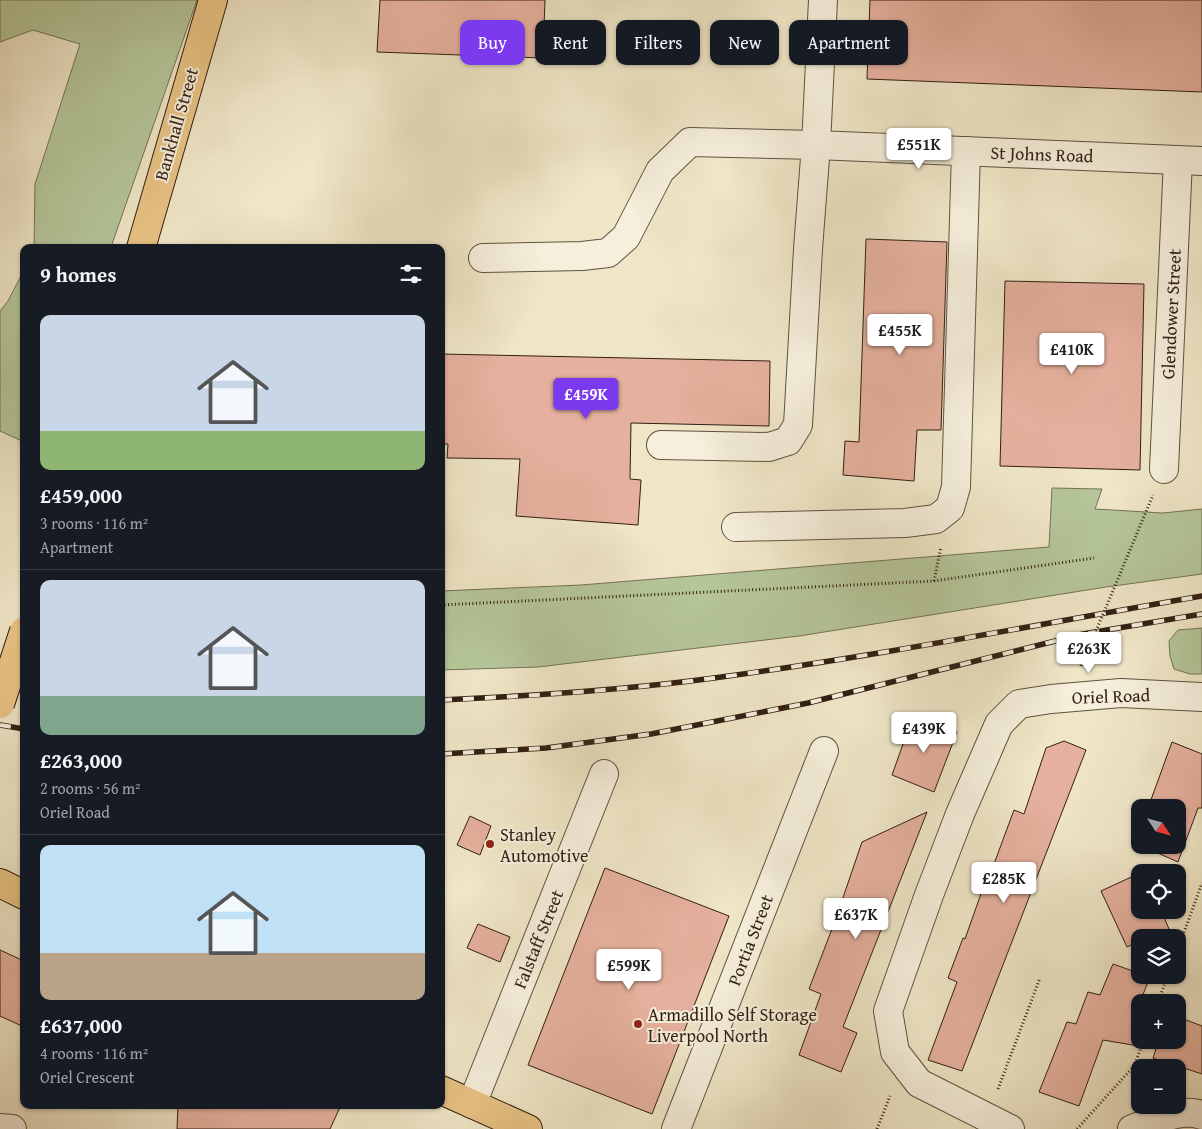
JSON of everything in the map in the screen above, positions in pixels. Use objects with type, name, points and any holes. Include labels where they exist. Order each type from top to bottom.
[{"type":"main road","name":"Bankhall Street","points":[[142,244],[213,0]]},
{"type":"main road","points":[[0,704],[20,643]]},
{"type":"main road","points":[[0,883],[20,893]]},
{"type":"main road","points":[[445,1092],[528,1129]]},
{"type":"street","points":[[661,445],[769,447],[788,441],[798,424],[816,145],[823,0]]},
{"type":"street","name":"St Johns Road","points":[[483,258],[582,256],[608,253],[626,237],[660,171],[690,142],[816,145],[1190,160]]},
{"type":"street","points":[[736,527],[905,523],[936,519],[950,508],[956,487],[966,151]]},
{"type":"street","name":"Glendower Street","points":[[1164,469],[1190,160]]},
{"type":"street","name":"Oriel Road","points":[[999,1123],[919,1083],[895,1052],[888,1011],[956,823],[999,724],[1019,704],[1051,699],[1121,693],[1202,697]]},
{"type":"street","name":"Portia Street","points":[[676,1129],[824,751]]},
{"type":"street","name":"Falstaff Street","points":[[472,1104],[604,774]]},
{"type":"street","points":[[1132,1129],[1165,1118],[1192,1112],[1202,1115]]},
{"type":"street","points":[[0,1128],[12,1129]]},
{"type":"path","points":[[1083,662],[1152,500]]},
{"type":"path","points":[[445,605],[934,581],[1094,558]]},
{"type":"path","points":[[1185,929],[1202,883]]},
{"type":"path","points":[[999,1123],[1040,978]]},
{"type":"path","points":[[1077,1129],[1131,1069]]},
{"type":"green space","points":[[0,0],[197,0],[112,244],[34,244],[35,184],[80,44],[33,30],[0,42]]},
{"type":"green space","points":[[20,278],[20,440],[0,431],[0,311],[8,301]]},
{"type":"green space","points":[[1052,488],[1102,489],[1095,509],[1163,513],[1202,509],[1202,574],[1106,587],[799,636],[538,667],[445,670],[445,591],[581,585],[1049,547]]},
{"type":"green space","points":[[1202,628],[1202,674],[1190,674],[1174,669],[1170,656],[1169,641],[1178,630]]},
{"type":"building","points":[[380,0],[545,0],[544,20],[535,20],[535,58],[525,57],[525,20],[460,20],[460,55],[377,52]]},
{"type":"building","points":[[870,0],[1202,0],[1202,92],[867,79],[868,65],[908,65],[908,20],[869,20]]},
{"type":"building","points":[[866,239],[947,242],[941,430],[917,430],[914,481],[843,475],[845,441],[859,442]]},
{"type":"building","points":[[1005,281],[1144,284],[1140,470],[1000,466]]},
{"type":"building","points":[[445,354],[770,361],[769,426],[631,423],[630,479],[641,480],[638,525],[516,516],[520,459],[447,458],[448,444],[445,444]]},
{"type":"building","points":[[913,716],[957,732],[934,792],[892,775]]},
{"type":"building","points":[[1064,741],[1086,750],[962,1071],[928,1060],[957,982],[948,978],[963,938],[965,939],[989,871],[991,872],[1014,810],[1024,814],[1046,748]]},
{"type":"building","points":[[1172,742],[1202,754],[1202,808],[1198,808],[1186,840],[1186,799],[1151,799]]},
{"type":"building","points":[[927,812],[843,1027],[857,1033],[841,1072],[799,1055],[821,994],[809,989],[862,842]]},
{"type":"building","points":[[470,816],[491,826],[480,855],[457,845]]},
{"type":"building","points":[[1160,854],[1181,854],[1178,862]]},
{"type":"building","points":[[605,868],[729,916],[652,1114],[528,1065]]},
{"type":"building","points":[[1131,877],[1131,919],[1165,919],[1169,929],[1131,929],[1131,945],[1127,947],[1101,891]]},
{"type":"building","points":[[478,924],[510,937],[500,962],[467,948]]},
{"type":"building","points":[[0,950],[20,959],[20,1025],[0,1016]]},
{"type":"building","points":[[1113,964],[1131,970],[1131,984],[1147,984],[1143,994],[1131,994],[1131,1045],[1103,1040],[1079,1106],[1039,1092],[1067,1022],[1076,1024],[1088,992],[1100,995]]},
{"type":"building","points":[[1186,1020],[1202,1026],[1202,1074],[1186,1069],[1186,1059],[1153,1058],[1156,1049],[1186,1049]]},
{"type":"building","points":[[178,1109],[339,1109],[330,1129],[177,1129]]},
{"type":"railway","points":[[445,700],[578,692],[714,678],[898,650],[1202,596]]},
{"type":"railway","points":[[445,754],[546,748],[651,734],[808,703],[1083,634],[1202,614]]},
{"type":"railway","points":[[0,682],[20,684]]},
{"type":"railway","points":[[0,725],[20,728]]},
{"type":"place","name":"Stanley Automotive","points":[[490,844]]},
{"type":"place","name":"Armadillo Self Storage Liverpool North","points":[[638,1024]]}]
